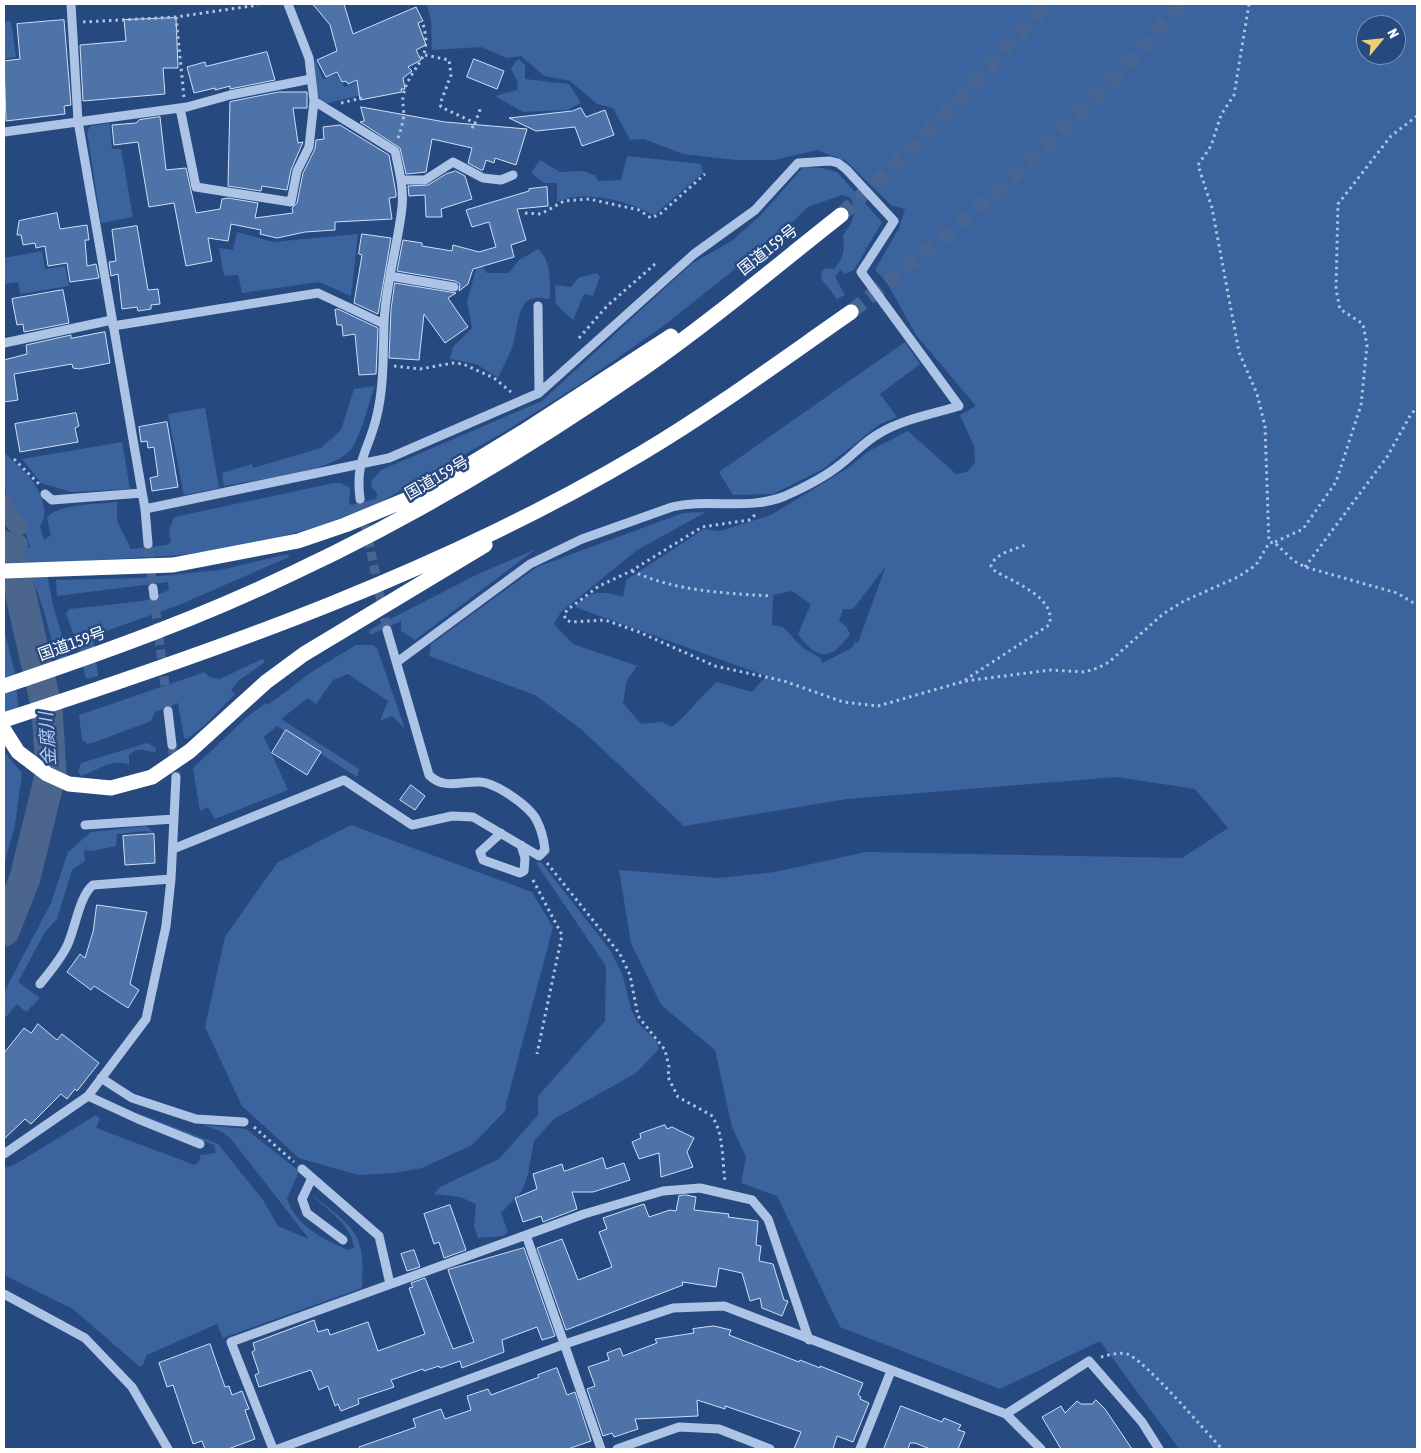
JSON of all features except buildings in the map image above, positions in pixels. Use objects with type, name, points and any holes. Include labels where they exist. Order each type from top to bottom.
[{"type":"highway","name":"国道159号","points":[[4,686],[85,659],[203,613],[292,574],[438,498],[527,445],[644,368],[841,215]]},
{"type":"highway","points":[[4,571],[173,565],[298,541],[345,525],[399,502],[523,432],[789,256]]},
{"type":"highway","points":[[4,730],[18,752],[47,774],[69,784],[111,788],[152,777],[190,751],[266,682],[304,654],[372,611],[641,454],[692,422],[851,312]]},
{"type":"highway","points":[[4,720],[235,641],[368,587],[467,544],[641,454]]},
{"type":"street","points":[[71,4],[78,120],[145,509],[148,544]]},
{"type":"street","points":[[183,108],[196,187],[291,202],[296,171],[309,147],[314,101],[309,58],[288,4]]},
{"type":"street","points":[[4,132],[78,120],[183,108],[230,95],[311,80]]},
{"type":"street","points":[[314,101],[395,151],[402,180],[402,206],[384,324],[385,344],[377,416],[359,463],[358,482],[360,499]]},
{"type":"street","points":[[145,509],[389,458],[539,393],[694,254],[755,210],[798,163],[830,161],[838,163],[846,169],[894,221],[861,272],[959,406],[895,426],[879,433],[839,466],[806,485],[767,502],[749,504],[690,503],[672,507],[558,549],[530,564],[397,662]]},
{"type":"street","points":[[402,180],[425,180],[453,162],[483,178],[501,180],[513,175]]},
{"type":"street","points":[[390,276],[454,287]]},
{"type":"street","points":[[4,343],[113,323],[318,293],[384,324]]},
{"type":"street","points":[[538,306],[539,393]]},
{"type":"street","points":[[45,494],[52,500],[142,493]]},
{"type":"street","points":[[173,849],[344,780],[412,825],[452,816],[473,817],[539,856],[545,850],[536,818],[504,790],[481,782],[440,783],[429,775],[387,630]]},
{"type":"street","points":[[168,711],[172,745]]},
{"type":"street","points":[[4,1154],[88,1096],[146,1018],[166,926],[171,879],[176,777]]},
{"type":"street","points":[[85,825],[174,819]]},
{"type":"street","points":[[501,833],[480,852],[483,860],[520,872],[524,871],[525,866],[521,845]]},
{"type":"street","points":[[40,984],[56,966],[68,945],[86,895],[93,885],[171,879]]},
{"type":"street","points":[[101,1078],[132,1098],[196,1119],[244,1122]]},
{"type":"street","points":[[88,1096],[200,1144]]},
{"type":"street","points":[[302,1169],[379,1236],[390,1284]]},
{"type":"street","points":[[312,1178],[302,1199],[307,1212],[343,1240]]},
{"type":"street","points":[[273,1449],[231,1342],[526,1235],[663,1191],[700,1188],[752,1200],[768,1219],[809,1340]]},
{"type":"street","points":[[526,1235],[601,1449]]},
{"type":"street","points":[[4,1294],[85,1338],[132,1387],[168,1449]]},
{"type":"street","points":[[278,1449],[565,1344],[672,1308],[724,1306],[1006,1414],[1040,1449]]},
{"type":"street","points":[[1006,1414],[1089,1361],[1142,1422],[1160,1449]]},
{"type":"street","points":[[860,1449],[891,1371]]},
{"type":"street","points":[[617,1449],[679,1427],[719,1429],[770,1449]]},
{"type":"path","points":[[767,502],[759,513],[749,520],[702,526],[631,571],[599,586],[572,605],[564,615],[566,620],[571,622],[605,620],[639,632],[715,666],[784,681],[843,702],[878,706],[965,681],[1051,670],[1084,672],[1098,668],[1109,662],[1163,614],[1184,601],[1238,578],[1256,565],[1268,543],[1265,426],[1258,394],[1239,352],[1212,208],[1198,165],[1211,146],[1220,115],[1234,95],[1249,4]]},
{"type":"path","points":[[72,23],[176,17],[258,5]]},
{"type":"path","points":[[176,17],[183,108]]},
{"type":"path","points":[[395,151],[404,119],[403,97],[410,76],[425,56],[426,34],[423,24]]},
{"type":"path","points":[[425,56],[449,60],[451,75],[440,104],[441,107],[475,123]]},
{"type":"path","points":[[472,128],[481,107]]},
{"type":"path","points":[[1268,543],[1303,529],[1336,482],[1361,405],[1367,345],[1363,324],[1340,309],[1336,289],[1338,204],[1391,136],[1417,116]]},
{"type":"path","points":[[525,213],[541,214],[564,201],[588,199],[639,210],[651,218],[660,214],[705,174]]},
{"type":"path","points":[[576,341],[607,306],[655,264]]},
{"type":"path","points":[[383,365],[420,369],[453,363],[464,364],[494,378],[511,392],[517,402]]},
{"type":"path","points":[[1306,567],[1387,457],[1411,414],[1417,408]]},
{"type":"path","points":[[14,459],[39,484],[45,494]]},
{"type":"path","points":[[1274,542],[1294,561],[1306,567],[1397,593],[1417,605]]},
{"type":"path","points":[[965,681],[1050,625],[1052,618],[1050,608],[1036,595],[994,571],[992,566],[993,561],[1000,555],[1025,545]]},
{"type":"path","points":[[631,571],[648,579],[702,591],[770,596]]},
{"type":"path","points":[[539,856],[620,954],[630,975],[638,1016],[664,1050],[669,1067],[668,1077],[678,1097],[711,1114],[714,1119],[719,1130],[726,1194]]},
{"type":"path","points":[[525,866],[562,935],[537,1054]]},
{"type":"path","points":[[244,1122],[253,1126],[302,1169]]},
{"type":"path","points":[[1089,1361],[1111,1354],[1128,1354],[1145,1366],[1222,1449]]},
{"type":"shaded area","points":[[431,4],[1417,4],[1417,1449],[1179,1449],[1100,1341],[1000,1389],[840,1327],[777,1196],[741,1183],[746,1157],[732,1127],[715,1050],[661,1005],[631,943],[619,870],[719,878],[775,872],[866,852],[1182,858],[1228,828],[1195,789],[1117,777],[847,799],[684,826],[582,730],[535,695],[429,656],[431,644],[537,567],[683,513],[706,512],[637,550],[561,612],[554,624],[573,644],[637,666],[627,680],[623,703],[641,724],[662,722],[672,727],[717,682],[752,692],[766,676],[575,607],[580,601],[591,594],[603,593],[623,597],[626,580],[704,529],[720,531],[771,515],[848,468],[869,451],[908,431],[956,474],[967,472],[975,463],[974,446],[960,415],[976,406],[916,335],[886,281],[875,270],[899,228],[905,209],[891,205],[846,161],[817,150],[774,160],[736,160],[683,154],[644,139],[630,140],[613,108],[597,104],[570,81],[544,76],[521,56],[507,58],[481,47],[432,50],[431,21],[427,5]],"holes":[[[886,566],[858,643],[855,641],[853,647],[823,663],[820,658],[803,648],[783,627],[772,625],[773,595],[792,591],[811,604],[798,634],[811,649],[818,653],[830,653],[837,649],[850,634],[846,626],[839,621],[843,609],[853,609]]]},
{"type":"shaded area","points":[[11,21],[16,57],[4,59],[4,22]]},
{"type":"shaded area","points":[[519,59],[525,65],[525,79],[569,84],[581,103],[567,110],[523,112],[495,96],[517,90],[518,82],[511,69]]},
{"type":"shaded area","points":[[315,60],[323,79],[336,74],[345,87],[380,72],[362,95],[324,104],[318,95],[313,62]]},
{"type":"shaded area","points":[[110,123],[112,149],[121,149],[133,217],[101,223],[87,131],[91,126]]},
{"type":"shaded area","points":[[627,156],[701,164],[703,173],[654,215],[632,205],[606,198],[568,198],[557,202],[557,183],[544,183],[531,173],[540,160],[560,172],[584,171],[596,176],[598,181],[621,180]]},
{"type":"shaded area","points":[[803,167],[822,168],[837,172],[882,222],[854,270],[845,274],[840,270],[835,277],[845,295],[837,299],[822,280],[821,273],[825,268],[834,269],[840,261],[844,249],[843,235],[853,218],[854,209],[851,198],[842,195],[808,207],[783,231],[662,327],[579,385],[504,432],[377,504],[320,526],[255,544],[184,555],[45,563],[53,605],[68,657],[57,662],[44,611],[22,550],[30,547],[24,528],[14,514],[4,488],[4,451],[28,475],[41,496],[44,515],[40,526],[44,540],[51,535],[47,518],[52,513],[68,507],[117,502],[117,521],[131,549],[167,545],[171,542],[169,530],[174,517],[334,483],[341,483],[350,488],[349,504],[352,505],[375,499],[378,495],[371,486],[372,480],[381,470],[542,401],[691,264],[733,240],[761,215]]},
{"type":"shaded area","points":[[237,232],[273,242],[358,234],[351,296],[319,282],[242,293],[238,275],[224,276],[219,248],[233,250]]},
{"type":"shaded area","points":[[538,249],[546,259],[548,266],[550,299],[534,298],[524,304],[513,345],[498,378],[476,364],[450,359],[453,347],[472,328],[467,302],[478,261],[487,273],[509,273],[519,260]]},
{"type":"shaded area","points":[[42,251],[45,269],[65,266],[69,286],[20,294],[18,282],[4,284],[4,258]]},
{"type":"shaded area","points":[[597,273],[600,277],[593,296],[584,294],[573,320],[556,304],[555,285],[571,287],[578,278]]},
{"type":"shaded area","points":[[905,342],[920,364],[880,394],[897,417],[880,424],[823,469],[773,494],[733,495],[719,472]]},
{"type":"shaded area","points":[[375,386],[362,427],[352,448],[343,456],[329,463],[293,474],[224,486],[222,473],[252,464],[253,468],[321,448],[341,430],[354,389]]},
{"type":"shaded area","points":[[205,408],[219,488],[184,495],[168,414]]},
{"type":"shaded area","points":[[122,442],[130,489],[71,492],[41,483],[22,459]]},
{"type":"shaded area","points":[[536,549],[415,640],[401,631],[401,621],[370,635],[369,630],[476,575]]},
{"type":"shaded area","points":[[288,554],[289,557],[179,605],[98,634],[94,642],[98,676],[86,679],[79,649],[66,614],[69,609],[144,601],[169,590],[168,582],[57,596],[56,580],[140,578],[220,570]]},
{"type":"shaded area","points":[[4,629],[14,669],[20,722],[4,713]]},
{"type":"shaded area","points":[[356,645],[373,645],[377,648],[405,729],[392,716],[380,721],[388,701],[348,674],[333,680],[316,704],[308,698],[281,719],[359,769],[357,777],[277,726],[264,737],[288,790],[215,819],[208,807],[200,811],[193,768],[248,716],[266,703],[268,705],[313,671]]},
{"type":"shaded area","points":[[262,659],[265,662],[238,681],[231,690],[235,694],[203,727],[187,739],[184,738],[178,703],[155,712],[151,721],[95,742],[87,744],[82,740],[79,715],[205,672],[209,677],[220,679]]},
{"type":"shaded area","points":[[147,743],[156,748],[155,752],[136,751],[129,755],[129,765],[123,763],[111,764],[81,776],[78,772],[81,763]]},
{"type":"shaded area","points":[[4,752],[22,773],[15,825],[4,865]]},
{"type":"shaded area","points":[[351,825],[532,892],[553,927],[506,1110],[472,1145],[422,1168],[394,1173],[358,1175],[299,1158],[242,1106],[205,1027],[225,937],[277,863]]},
{"type":"shaded area","points":[[146,826],[154,833],[146,831],[117,834],[116,846],[92,851],[84,850],[85,861],[72,870],[57,919],[45,932],[18,982],[40,998],[26,1012],[17,1004],[4,1019],[4,992],[51,903],[68,852],[91,832]]},
{"type":"shaded area","points":[[541,862],[610,950],[623,976],[631,1009],[638,1023],[656,1041],[659,1049],[636,1073],[554,1119],[534,1141],[528,1174],[522,1191],[501,1213],[508,1232],[503,1236],[478,1238],[474,1226],[476,1204],[460,1197],[434,1194],[440,1187],[499,1159],[538,1115],[538,1096],[605,1021],[606,966],[536,863]]},
{"type":"shaded area","points":[[132,1111],[218,1144],[263,1200],[278,1226],[309,1239],[231,1139],[222,1132],[204,1125],[246,1129],[299,1171],[287,1199],[291,1209],[304,1224],[338,1246],[348,1250],[354,1248],[349,1232],[344,1225],[311,1194],[338,1215],[354,1233],[362,1254],[362,1288],[223,1338],[217,1324],[147,1355],[143,1365],[140,1367],[73,1309],[4,1275],[4,1168],[14,1165],[96,1115],[100,1119],[96,1128],[195,1165],[200,1160],[200,1155],[216,1153],[214,1145]]},
{"type":"waterway","points":[[4,503],[8,516],[19,527]]},
{"type":"waterway","points":[[6,550],[19,544]]},
{"type":"waterway","name":"金腐川","points":[[4,546],[17,579],[47,709],[51,772],[25,878],[4,931]]},
{"type":"tunnel","points":[[841,215],[918,142],[1048,4]]},
{"type":"tunnel","points":[[851,312],[929,249],[1029,162],[1096,96],[1182,4]]},
{"type":"tunnel","points":[[360,499],[387,630]]},
{"type":"tunnel","points":[[148,544],[153,588]]},
{"type":"tunnel","points":[[154,596],[168,711]]},
{"type":"tunnel","points":[[172,745],[176,777]]}]
